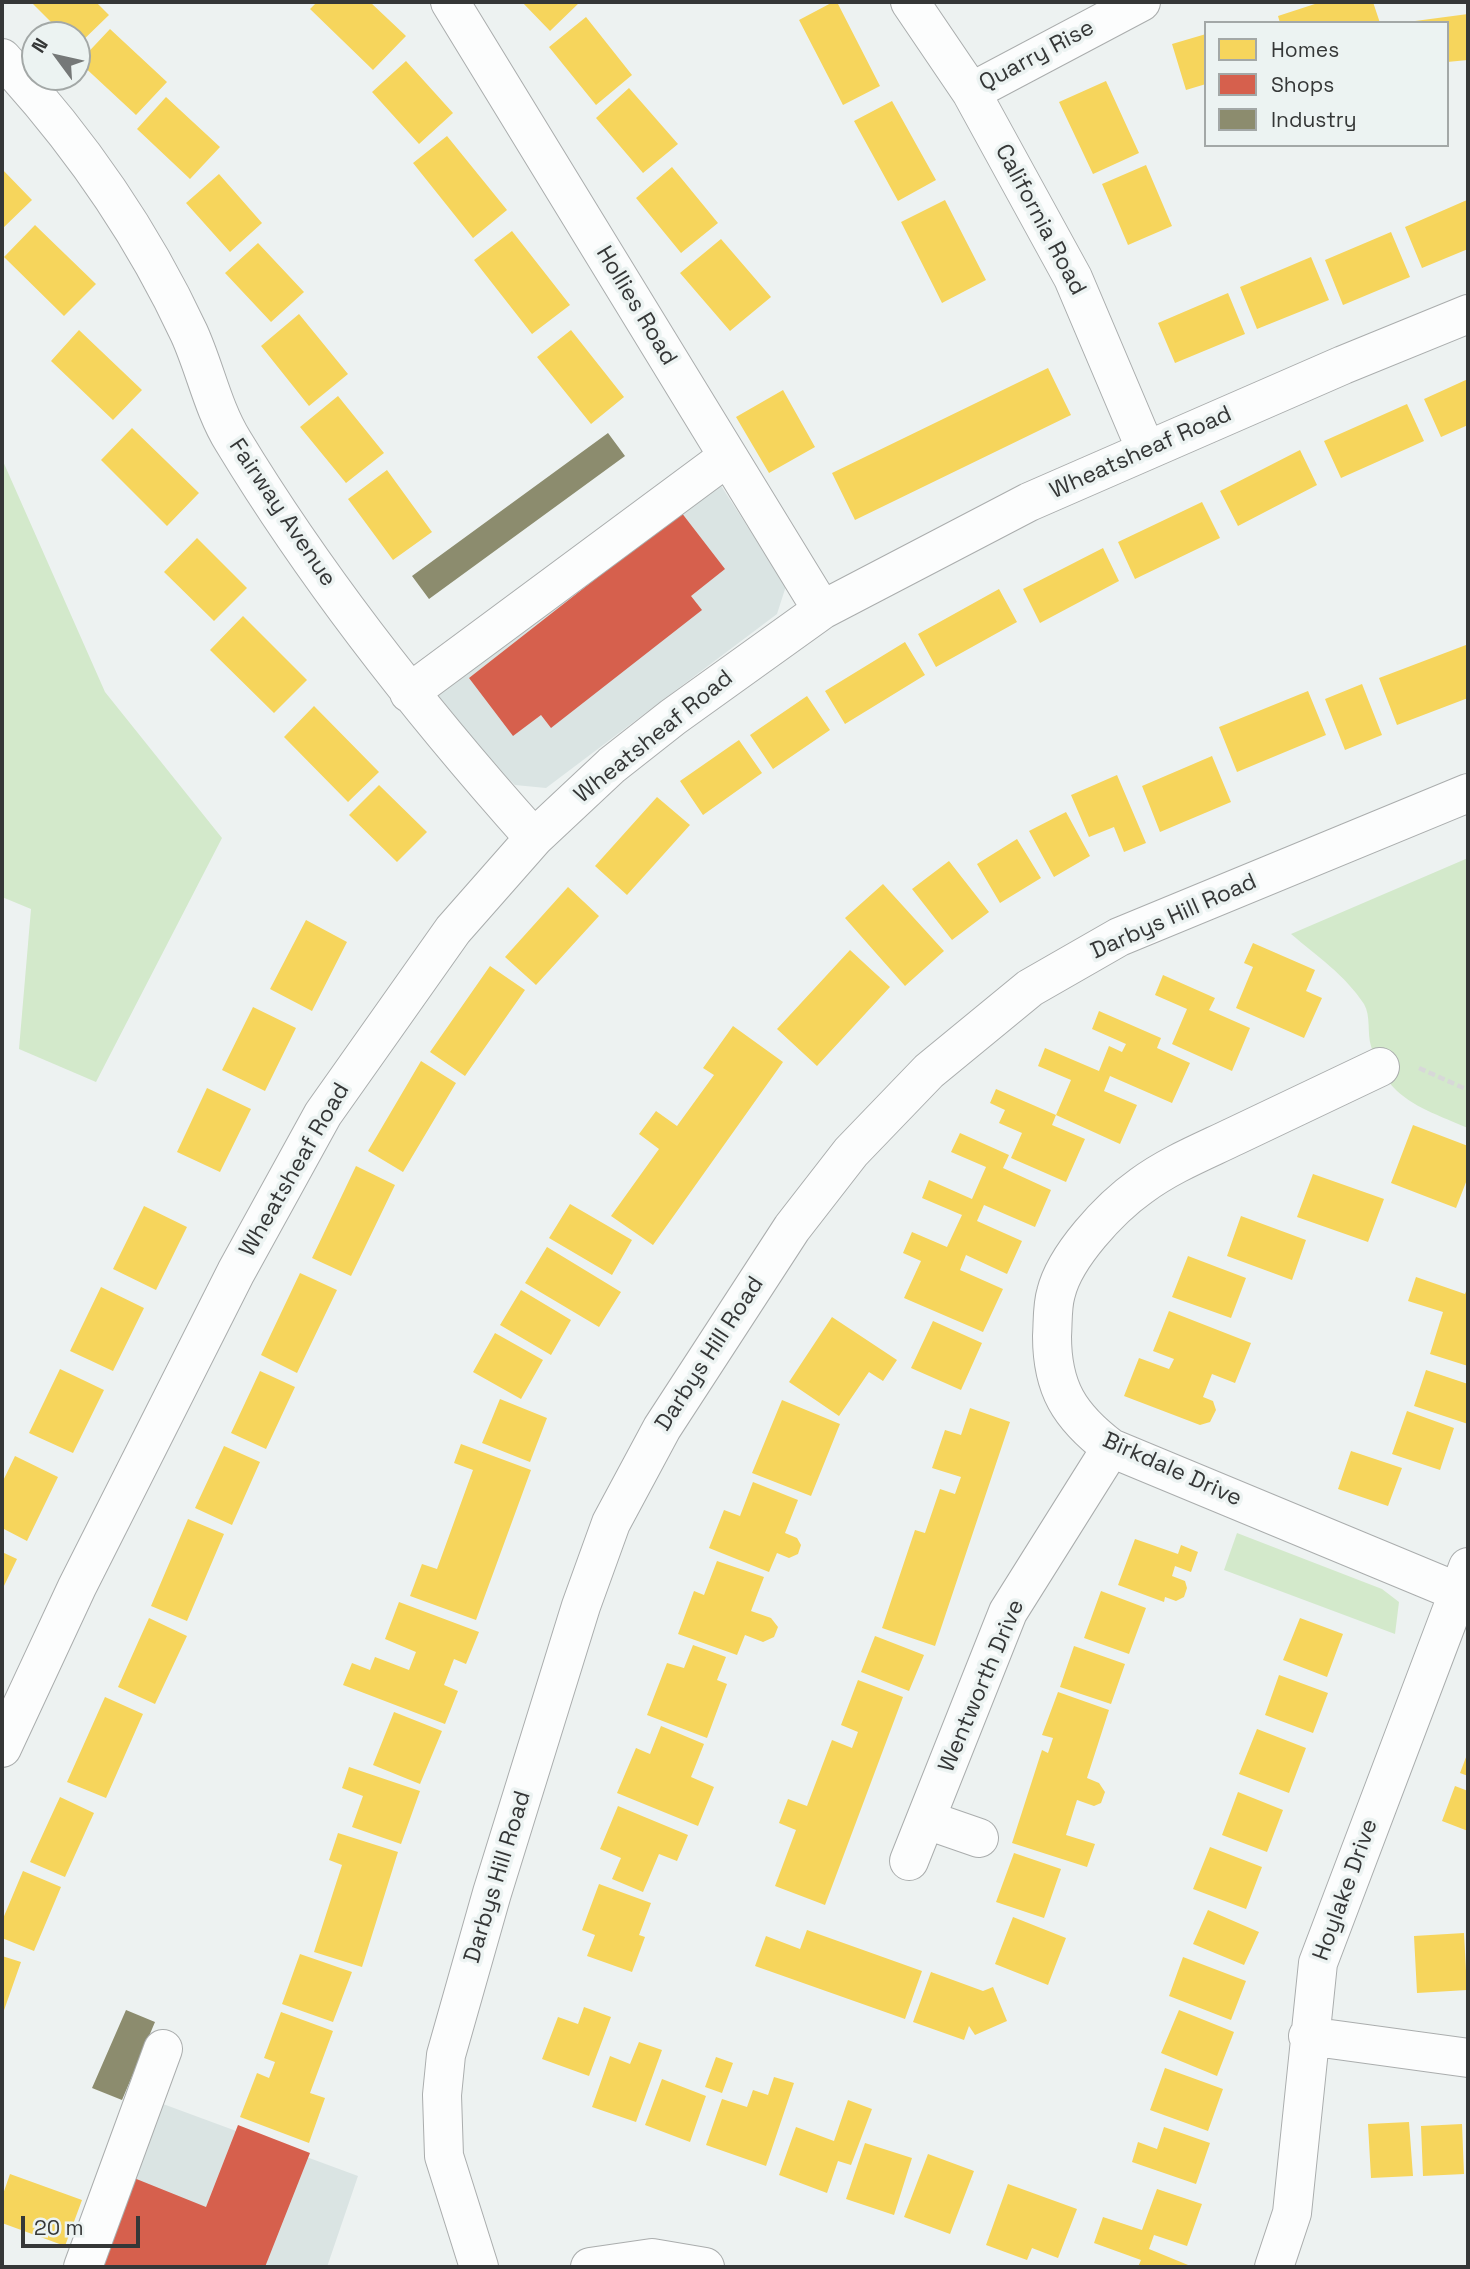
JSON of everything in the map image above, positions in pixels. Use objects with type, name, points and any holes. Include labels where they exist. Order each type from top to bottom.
[{"type":"street","name":"Hollies Road","points":[[450,2],[627,288],[726,458],[822,610]]},
{"type":"street","name":"California Road","points":[[910,2],[971,92],[1073,278],[1146,450]]},
{"type":"street","name":"Quarry Rise","points":[[971,92],[1142,2]]},
{"type":"street","name":"Fairway Avenue","points":[[2,58],[41,100],[94,168],[189,333],[230,438],[302,548],[409,693],[534,838]]},
{"type":"street","name":"Wheatsheaf Road","points":[[2,1748],[77,1587],[236,1272],[323,1114],[453,930],[534,838],[632,749],[822,610],[1029,502],[1468,314]]},
{"type":"street","points":[[409,693],[726,458]]},
{"type":"street","name":"Darbys Hill Road","points":[[479,2267],[444,2156],[442,2095],[446,2055],[492,1893],[581,1606],[611,1523],[662,1428],[792,1228],[851,1152],[929,1071],[1030,988],[1119,937],[1468,793]]},
{"type":"street","name":"Birkdale Drive","points":[[1380,1067],[1195,1155],[1141,1186],[1093,1231],[1070,1262],[1056,1292],[1052,1363],[1059,1390],[1073,1412],[1090,1432],[1111,1448],[1463,1579]]},
{"type":"street","name":"Wentworth Drive","points":[[909,1861],[1008,1612],[1111,1448]]},
{"type":"street","name":"Hoylake Drive","points":[[1274,2267],[1292,2213],[1308,2036],[1318,1963],[1463,1579]]},
{"type":"street","points":[[927,1820],[979,1838]]},
{"type":"street","points":[[1308,2036],[1468,2058]]},
{"type":"street","points":[[83,2267],[163,2049]]},
{"type":"street","points":[[590,2267],[652,2258],[705,2267]]},
{"type":"path","points":[[1380,1067],[1414,1065],[1468,1090]]},
{"type":"shaded area","points":[[716,478],[786,586],[777,614],[546,788],[515,785],[439,712],[435,689]]},
{"type":"shaded area","points":[[136,2094],[358,2176],[327,2267],[75,2267]]},
{"type":"green space","points":[[2,459],[105,692],[222,838],[96,1082],[19,1049],[31,909],[2,897]]},
{"type":"green space","points":[[1468,858],[1468,1128],[1421,1108],[1408,1100],[1386,1079],[1371,1046],[1364,1004],[1339,975],[1291,934]]},
{"type":"green space","points":[[1237,1533],[1382,1589],[1399,1602],[1395,1634],[1224,1570]]},
{"type":"building: Homes","points":[[31,2],[96,2],[109,15],[91,32],[91,21],[50,21]]},
{"type":"building: Homes","points":[[317,2],[370,2],[406,36],[373,70],[310,9]]},
{"type":"building: Homes","points":[[522,2],[580,2],[550,31]]},
{"type":"building: Homes","points":[[837,2],[880,86],[843,105],[799,20]]},
{"type":"building: Homes","points":[[1321,2],[1373,2],[1379,21],[1279,21],[1278,16]]},
{"type":"building: Homes","points":[[1468,14],[1468,60],[1449,62],[1449,21],[1415,21]]},
{"type":"building: Homes","points":[[586,17],[632,75],[596,105],[549,47]]},
{"type":"building: Homes","points":[[110,29],[167,82],[136,115],[91,73],[91,49]]},
{"type":"building: Homes","points":[[1204,35],[1204,85],[1186,90],[1172,44]]},
{"type":"building: Homes","points":[[406,61],[453,113],[419,144],[372,92]]},
{"type":"building: Homes","points":[[1106,81],[1139,153],[1093,174],[1059,102]]},
{"type":"building: Homes","points":[[629,88],[678,144],[643,173],[596,118]]},
{"type":"building: Homes","points":[[166,97],[220,147],[190,179],[137,129]]},
{"type":"building: Homes","points":[[892,101],[936,180],[898,201],[854,121]]},
{"type":"building: Homes","points":[[447,136],[507,210],[473,238],[413,163]]},
{"type":"building: Homes","points":[[1146,165],[1172,226],[1128,245],[1102,184]]},
{"type":"building: Homes","points":[[672,167],[718,223],[681,253],[636,198]]},
{"type":"building: Homes","points":[[2,169],[32,200],[2,229]]},
{"type":"building: Homes","points":[[219,174],[262,223],[230,252],[186,203]]},
{"type":"building: Homes","points":[[945,200],[986,280],[942,303],[901,222]]},
{"type":"building: Homes","points":[[1467,200],[1468,249],[1422,268],[1405,227]]},
{"type":"building: Homes","points":[[35,225],[96,284],[64,316],[4,257]]},
{"type":"building: Homes","points":[[512,231],[570,305],[532,334],[474,260]]},
{"type":"building: Homes","points":[[1391,232],[1410,277],[1343,305],[1325,260]]},
{"type":"building: Homes","points":[[721,239],[771,297],[730,331],[680,273]]},
{"type":"building: Homes","points":[[258,243],[304,292],[271,322],[225,273]]},
{"type":"building: Homes","points":[[1311,257],[1329,300],[1257,329],[1240,287]]},
{"type":"building: Homes","points":[[1228,293],[1245,334],[1175,363],[1158,323]]},
{"type":"building: Homes","points":[[299,314],[348,374],[309,406],[261,346]]},
{"type":"building: Homes","points":[[79,330],[142,390],[113,420],[51,361]]},
{"type":"building: Homes","points":[[571,330],[624,397],[591,424],[537,357]]},
{"type":"building: Homes","points":[[1048,368],[1071,415],[855,520],[832,473]]},
{"type":"building: Homes","points":[[1468,379],[1468,425],[1441,437],[1424,399]]},
{"type":"building: Homes","points":[[783,390],[815,447],[769,473],[736,417]]},
{"type":"building: Homes","points":[[338,396],[384,453],[346,483],[300,427]]},
{"type":"building: Homes","points":[[1407,404],[1424,441],[1341,478],[1324,441]]},
{"type":"building: Homes","points":[[132,428],[199,493],[167,526],[101,460]]},
{"type":"building: Homes","points":[[1300,450],[1317,485],[1238,526],[1220,491]]},
{"type":"building: Homes","points":[[387,470],[432,532],[393,560],[348,499]]},
{"type":"building: Homes","points":[[1202,502],[1220,538],[1135,579],[1118,542]]},
{"type":"building: Homes","points":[[197,538],[247,588],[214,621],[164,572]]},
{"type":"building: Homes","points":[[1103,548],[1119,581],[1040,623],[1023,589]]},
{"type":"building: Homes","points":[[999,589],[1017,622],[936,667],[918,634]]},
{"type":"building: Homes","points":[[243,616],[307,680],[274,713],[210,650]]},
{"type":"building: Homes","points":[[905,642],[925,675],[845,724],[825,691]]},
{"type":"building: Homes","points":[[1466,645],[1468,698],[1397,725],[1379,678]]},
{"type":"building: Homes","points":[[1362,684],[1382,735],[1345,750],[1325,699]]},
{"type":"building: Homes","points":[[1308,691],[1326,735],[1237,772],[1219,727]]},
{"type":"building: Homes","points":[[807,696],[830,730],[773,769],[750,735]]},
{"type":"building: Homes","points":[[314,706],[379,772],[348,802],[284,737]]},
{"type":"building: Homes","points":[[739,740],[762,773],[703,815],[680,781]]},
{"type":"building: Homes","points":[[1212,756],[1231,802],[1160,832],[1142,786]]},
{"type":"building: Homes","points":[[1117,775],[1146,843],[1124,852],[1114,827],[1089,837],[1071,795]]},
{"type":"building: Homes","points":[[379,785],[427,832],[397,862],[349,815]]},
{"type":"building: Homes","points":[[657,797],[690,825],[627,895],[595,866]]},
{"type":"building: Homes","points":[[1066,812],[1090,856],[1054,877],[1029,831]]},
{"type":"building: Homes","points":[[1017,839],[1041,878],[1000,903],[977,864]]},
{"type":"building: Homes","points":[[949,861],[989,912],[952,940],[912,889]]},
{"type":"building: Homes","points":[[883,884],[944,951],[905,986],[845,918]]},
{"type":"building: Homes","points":[[568,887],[599,916],[536,985],[505,957]]},
{"type":"building: Homes","points":[[306,920],[347,942],[312,1011],[270,989]]},
{"type":"building: Homes","points":[[1253,943],[1315,970],[1306,991],[1322,998],[1304,1038],[1236,1008],[1253,967],[1244,963]]},
{"type":"building: Homes","points":[[850,950],[890,987],[817,1066],[777,1029]]},
{"type":"building: Homes","points":[[490,966],[525,990],[465,1076],[430,1052]]},
{"type":"building: Homes","points":[[1163,975],[1215,998],[1209,1010],[1250,1028],[1232,1071],[1172,1044],[1187,1009],[1155,995]]},
{"type":"building: Homes","points":[[253,1007],[296,1028],[265,1091],[222,1070]]},
{"type":"building: Homes","points":[[1099,1011],[1161,1038],[1157,1048],[1190,1063],[1172,1103],[1110,1076],[1104,1091],[1137,1105],[1120,1144],[1056,1115],[1071,1080],[1038,1066],[1045,1048],[1099,1071],[1109,1046],[1122,1052],[1126,1044],[1092,1029]]},
{"type":"building: Homes","points":[[733,1026],[783,1062],[653,1245],[611,1216],[659,1149],[639,1134],[656,1111],[677,1126],[714,1075],[703,1068]]},
{"type":"building: Homes","points":[[421,1061],[456,1083],[403,1172],[368,1151]]},
{"type":"building: Homes","points":[[207,1088],[251,1109],[220,1172],[177,1152]]},
{"type":"building: Homes","points":[[996,1089],[1056,1115],[1052,1125],[1085,1139],[1066,1182],[1011,1158],[1022,1133],[999,1123],[1005,1110],[990,1103]]},
{"type":"building: Homes","points":[[1413,1125],[1468,1146],[1468,1177],[1456,1208],[1391,1183]]},
{"type":"building: Homes","points":[[960,1133],[1009,1155],[1003,1168],[1051,1190],[1035,1227],[984,1205],[977,1221],[1022,1241],[1007,1274],[966,1255],[960,1270],[1003,1289],[983,1332],[904,1298],[921,1261],[903,1253],[912,1232],[947,1247],[962,1215],[922,1198],[929,1180],[972,1199],[986,1167],[951,1152]]},
{"type":"building: Homes","points":[[356,1166],[395,1185],[351,1276],[312,1258]]},
{"type":"building: Homes","points":[[1313,1174],[1384,1199],[1368,1242],[1297,1217]]},
{"type":"building: Homes","points":[[570,1204],[632,1240],[612,1275],[549,1238]]},
{"type":"building: Homes","points":[[144,1206],[187,1227],[156,1290],[113,1269]]},
{"type":"building: Homes","points":[[1241,1216],[1306,1240],[1292,1280],[1227,1256]]},
{"type":"building: Homes","points":[[547,1247],[621,1292],[599,1327],[525,1283]]},
{"type":"building: Homes","points":[[1188,1256],[1246,1278],[1231,1318],[1172,1297]]},
{"type":"building: Homes","points":[[300,1273],[337,1290],[297,1373],[261,1355]]},
{"type":"building: Homes","points":[[1416,1277],[1465,1294],[1468,1286],[1468,1366],[1430,1354],[1443,1312],[1408,1301]]},
{"type":"building: Homes","points":[[101,1287],[144,1308],[113,1371],[70,1351]]},
{"type":"building: Homes","points":[[521,1290],[571,1320],[551,1355],[500,1325]]},
{"type":"building: Homes","points":[[1169,1311],[1251,1343],[1235,1383],[1212,1374],[1203,1397],[1213,1401],[1216,1410],[1210,1422],[1200,1425],[1124,1396],[1139,1358],[1169,1369],[1174,1359],[1153,1351]]},
{"type":"building: Homes","points":[[832,1317],[897,1360],[883,1381],[869,1372],[839,1416],[789,1382]]},
{"type":"building: Homes","points":[[933,1321],[982,1343],[961,1390],[911,1368]]},
{"type":"building: Homes","points":[[495,1333],[543,1360],[521,1399],[473,1372]]},
{"type":"building: Homes","points":[[60,1369],[104,1390],[73,1453],[29,1433]]},
{"type":"building: Homes","points":[[1426,1370],[1468,1384],[1468,1424],[1414,1406]]},
{"type":"building: Homes","points":[[260,1371],[295,1387],[266,1449],[231,1433]]},
{"type":"building: Homes","points":[[500,1399],[547,1418],[530,1462],[482,1443]]},
{"type":"building: Homes","points":[[782,1400],[840,1424],[811,1496],[752,1473]]},
{"type":"building: Homes","points":[[970,1408],[1010,1422],[935,1646],[882,1628],[915,1530],[925,1533],[940,1489],[955,1494],[961,1477],[932,1468],[945,1430],[961,1435]]},
{"type":"building: Homes","points":[[1407,1411],[1454,1428],[1440,1470],[1392,1454]]},
{"type":"building: Homes","points":[[461,1444],[531,1470],[476,1620],[410,1596],[422,1564],[437,1569],[473,1470],[454,1463]]},
{"type":"building: Homes","points":[[224,1446],[260,1462],[232,1525],[195,1508]]},
{"type":"building: Homes","points":[[1351,1451],[1402,1468],[1388,1506],[1338,1489]]},
{"type":"building: Homes","points":[[15,1456],[58,1477],[27,1541],[2,1528],[2,1483]]},
{"type":"building: Homes","points":[[753,1482],[798,1500],[785,1533],[797,1538],[801,1545],[798,1554],[789,1558],[777,1553],[769,1572],[709,1548],[724,1510],[740,1516]]},
{"type":"building: Homes","points":[[188,1519],[224,1534],[187,1621],[151,1606]]},
{"type":"building: Homes","points":[[1135,1539],[1178,1554],[1181,1545],[1198,1552],[1191,1572],[1175,1566],[1172,1576],[1185,1581],[1187,1588],[1184,1597],[1176,1601],[1165,1597],[1164,1602],[1118,1585]]},
{"type":"building: Homes","points":[[2,1552],[17,1559],[2,1590]]},
{"type":"building: Homes","points":[[717,1561],[764,1577],[751,1611],[771,1618],[778,1627],[774,1637],[763,1642],[745,1635],[737,1655],[678,1634],[694,1591],[704,1595]]},
{"type":"building: Homes","points":[[1101,1591],[1146,1608],[1129,1654],[1084,1638]]},
{"type":"building: Homes","points":[[399,1602],[479,1632],[466,1664],[454,1659],[444,1685],[458,1691],[445,1724],[343,1685],[352,1663],[370,1670],[375,1657],[409,1670],[416,1652],[385,1639]]},
{"type":"building: Homes","points":[[149,1618],[187,1636],[155,1704],[118,1687]]},
{"type":"building: Homes","points":[[1300,1618],[1343,1634],[1327,1677],[1283,1660]]},
{"type":"building: Homes","points":[[875,1636],[924,1655],[909,1691],[861,1672]]},
{"type":"building: Homes","points":[[693,1645],[726,1657],[717,1680],[727,1684],[707,1738],[647,1715],[667,1663],[684,1668]]},
{"type":"building: Homes","points":[[1074,1646],[1125,1664],[1111,1704],[1060,1687]]},
{"type":"building: Homes","points":[[1279,1675],[1328,1693],[1313,1733],[1265,1715]]},
{"type":"building: Homes","points":[[858,1680],[903,1697],[825,1905],[775,1886],[796,1830],[779,1823],[788,1799],[807,1806],[832,1740],[852,1748],[858,1732],[841,1725]]},
{"type":"building: Homes","points":[[1058,1692],[1109,1710],[1087,1778],[1099,1783],[1105,1792],[1101,1803],[1094,1806],[1077,1800],[1066,1835],[1095,1844],[1087,1867],[1012,1843],[1042,1750],[1048,1753],[1053,1738],[1042,1735]]},
{"type":"building: Homes","points":[[105,1697],[143,1714],[106,1798],[67,1782]]},
{"type":"building: Homes","points":[[394,1712],[442,1731],[420,1784],[373,1765]]},
{"type":"building: Homes","points":[[661,1726],[704,1744],[691,1777],[714,1787],[698,1826],[617,1793],[636,1748],[650,1754]]},
{"type":"building: Homes","points":[[1257,1729],[1306,1748],[1289,1793],[1239,1774]]},
{"type":"building: Homes","points":[[1468,1752],[1468,1776],[1460,1773]]},
{"type":"building: Homes","points":[[349,1767],[420,1791],[401,1844],[352,1827],[363,1796],[342,1788]]},
{"type":"building: Homes","points":[[1455,1786],[1468,1791],[1468,1831],[1442,1821]]},
{"type":"building: Homes","points":[[1238,1792],[1283,1810],[1267,1852],[1222,1835]]},
{"type":"building: Homes","points":[[60,1797],[94,1813],[65,1877],[30,1862]]},
{"type":"building: Homes","points":[[618,1806],[688,1835],[677,1861],[659,1854],[643,1892],[612,1879],[621,1858],[600,1849]]},
{"type":"building: Homes","points":[[338,1833],[398,1852],[362,1967],[314,1952],[342,1865],[329,1860]]},
{"type":"building: Homes","points":[[1210,1847],[1262,1867],[1246,1909],[1193,1889]]},
{"type":"building: Homes","points":[[1014,1853],[1061,1869],[1044,1918],[996,1902]]},
{"type":"building: Homes","points":[[23,1871],[61,1887],[34,1951],[2,1938],[2,1921]]},
{"type":"building: Homes","points":[[599,1884],[651,1903],[639,1935],[645,1937],[632,1972],[587,1956],[595,1935],[582,1930]]},
{"type":"building: Homes","points":[[1208,1910],[1259,1932],[1244,1965],[1193,1944]]},
{"type":"building: Homes","points":[[1013,1917],[1066,1938],[1048,1985],[995,1964]]},
{"type":"building: Homes","points":[[807,1930],[922,1971],[905,2019],[755,1966],[766,1936],[800,1949]]},
{"type":"building: Homes","points":[[1464,1933],[1467,1990],[1417,1993],[1414,1936]]},
{"type":"building: Homes","points":[[300,1954],[352,1972],[333,2022],[282,2004]]},
{"type":"building: Homes","points":[[2,1956],[21,1962],[2,2016]]},
{"type":"building: Homes","points":[[1183,1957],[1246,1981],[1231,2020],[1169,1996]]},
{"type":"building: Homes","points":[[931,1972],[983,1991],[993,1987],[1007,2021],[975,2035],[969,2026],[964,2040],[913,2022]]},
{"type":"building: Homes","points":[[584,2007],[611,2017],[589,2076],[542,2059],[558,2017],[578,2024]]},
{"type":"building: Homes","points":[[1179,2010],[1234,2032],[1217,2076],[1161,2053]]},
{"type":"building: Homes","points":[[281,2012],[333,2031],[310,2093],[325,2098],[309,2143],[240,2117],[257,2073],[269,2078],[275,2062],[264,2058]]},
{"type":"building: Homes","points":[[639,2042],[662,2050],[636,2122],[592,2107],[610,2056],[630,2064]]},
{"type":"building: Homes","points":[[716,2057],[733,2063],[722,2093],[705,2087]]},
{"type":"building: Homes","points":[[1165,2068],[1223,2089],[1208,2131],[1150,2110]]},
{"type":"building: Homes","points":[[774,2077],[794,2083],[766,2166],[706,2145],[722,2099],[747,2107],[753,2090],[768,2095]]},
{"type":"building: Homes","points":[[662,2079],[706,2096],[690,2142],[645,2125]]},
{"type":"building: Homes","points":[[848,2100],[872,2109],[851,2165],[838,2161],[827,2193],[779,2175],[796,2127],[834,2141]]},
{"type":"building: Homes","points":[[1409,2122],[1413,2176],[1371,2178],[1368,2124]]},
{"type":"building: Homes","points":[[1462,2124],[1464,2174],[1423,2176],[1421,2126]]},
{"type":"building: Homes","points":[[1164,2127],[1210,2143],[1196,2184],[1132,2162],[1138,2142],[1157,2149]]},
{"type":"building: Homes","points":[[865,2143],[912,2158],[894,2215],[846,2199]]},
{"type":"building: Homes","points":[[928,2154],[974,2171],[950,2234],[904,2217]]},
{"type":"building: Homes","points":[[10,2174],[82,2200],[65,2246],[2,2223],[2,2197]]},
{"type":"building: Homes","points":[[1008,2184],[1077,2209],[1058,2258],[1032,2248],[1027,2260],[986,2245]]},
{"type":"building: Homes","points":[[1157,2189],[1202,2204],[1187,2246],[1154,2235],[1149,2249],[1193,2267],[1138,2267],[1141,2260],[1094,2243],[1103,2217],[1142,2230]]},
{"type":"building: Shops","points":[[681,512],[725,569],[691,596],[702,610],[551,728],[541,715],[513,736],[469,678]]},
{"type":"building: Shops","points":[[238,2125],[310,2153],[265,2267],[93,2267],[129,2176],[206,2207]]},
{"type":"building: Industry","points":[[608,433],[625,456],[429,599],[412,576]]},
{"type":"building: Industry","points":[[126,2010],[155,2022],[122,2100],[92,2088]]}]
